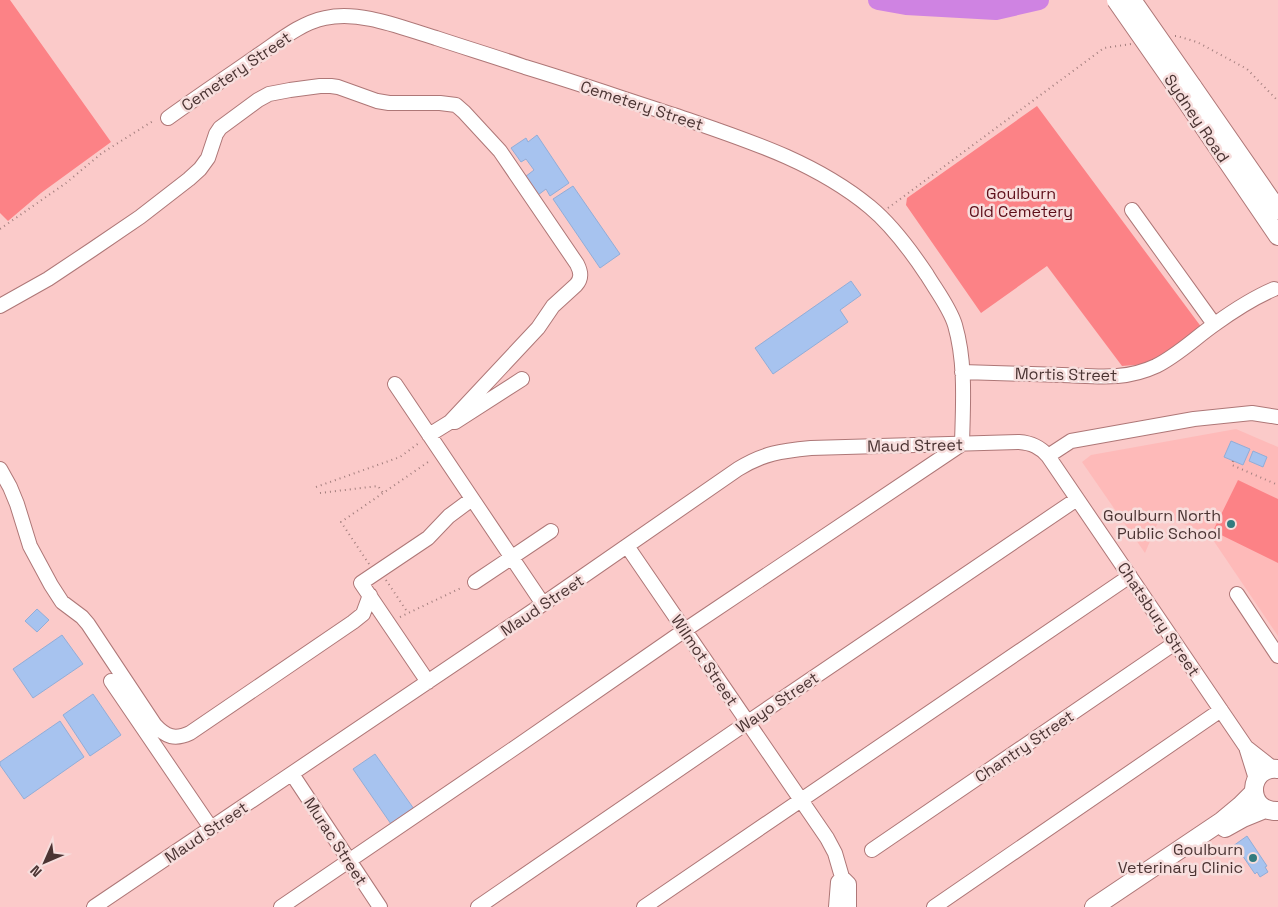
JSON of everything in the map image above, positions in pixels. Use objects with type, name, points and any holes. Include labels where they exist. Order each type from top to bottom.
[{"type":"main road","name":"Sydney Road","points":[[1116,0],[1278,210]]},
{"type":"main road","name":"Sydney Road","points":[[1132,0],[1278,236]]},
{"type":"main road","points":[[1094,907],[1222,821],[1240,806],[1255,786],[1261,774],[1267,770],[1276,769]]},
{"type":"main road","points":[[1255,786],[1256,800],[1260,805],[1272,810]]},
{"type":"main road","points":[[1109,907],[1226,828],[1243,818],[1272,810]]},
{"type":"street","name":"Cemetery Street","points":[[168,118],[302,26],[324,18],[346,15],[367,18],[401,27],[553,75],[770,148],[842,186],[872,209],[896,233],[919,264],[954,322],[960,347],[962,444]]},
{"type":"street","points":[[0,306],[48,279],[140,217],[200,169],[208,158],[220,128],[269,94],[326,86],[338,87],[377,101],[389,103],[440,102],[456,105],[500,151],[577,264],[581,273],[576,285],[553,306],[538,328],[450,422],[425,438]]},
{"type":"street","points":[[1132,210],[1214,324]]},
{"type":"street","name":"Mortis Street","points":[[962,372],[1098,377],[1125,375],[1161,362],[1180,351],[1214,324],[1258,295],[1274,289]]},
{"type":"street","points":[[450,422],[455,422],[522,379]]},
{"type":"street","points":[[395,384],[425,438],[472,499],[543,604]]},
{"type":"street","points":[[1048,456],[1071,441],[1194,419],[1252,413],[1278,417]]},
{"type":"street","name":"Maud Street","points":[[94,907],[753,460],[768,454],[820,448],[1020,442],[1035,445]]},
{"type":"street","points":[[281,907],[685,630],[962,444]]},
{"type":"street","name":"Chatsbury Street","points":[[1035,445],[1048,456],[1246,747],[1276,769]]},
{"type":"street","points":[[0,469],[14,495],[30,546],[51,586],[62,602],[85,620],[155,725],[169,736],[178,737],[190,733],[353,622],[362,614],[370,596]]},
{"type":"street","points":[[428,682],[362,583],[425,540],[449,516],[472,499]]},
{"type":"street","name":"Wayo Street","points":[[478,907],[1077,499]]},
{"type":"street","points":[[475,582],[551,531]]},
{"type":"street","name":"Wilmot Street","points":[[627,546],[831,844],[838,860],[842,877],[848,884],[849,907]]},
{"type":"street","points":[[644,907],[1130,576]]},
{"type":"street","points":[[1237,594],[1278,656]]},
{"type":"street","name":"Chantry Street","points":[[872,850],[1175,643]]},
{"type":"street","points":[[112,681],[212,828]]},
{"type":"street","points":[[934,907],[1221,710]]},
{"type":"street","name":"Chatsbury Street","points":[[1246,747],[1255,786]]},
{"type":"street","name":"Murac Street","points":[[292,774],[380,907]]},
{"type":"street","name":"Wilmot Street","points":[[836,907],[838,882],[842,877]]},
{"type":"path","points":[[1168,37],[1177,36],[1197,42],[1247,68],[1278,101]]},
{"type":"path","points":[[886,210],[1104,48],[1131,44]]},
{"type":"path","points":[[0,229],[66,183],[102,153],[153,121]]},
{"type":"path","points":[[316,487],[400,457],[425,438]]},
{"type":"path","points":[[372,568],[341,522],[433,459]]},
{"type":"path","points":[[1233,461],[1232,465],[1278,485]]},
{"type":"path","points":[[320,493],[378,486],[383,493]]},
{"type":"path","points":[[383,576],[408,613]]},
{"type":"path","points":[[398,618],[475,582]]},
{"type":"shaded area","name":"Goulburn North Public School","points":[[1236,429],[1278,447],[1278,636],[1209,534],[1161,515],[1145,553],[1082,462],[1091,455]]},
{"type":"green space","points":[[0,0],[10,0],[111,142],[41,193],[8,221],[0,213]]},
{"type":"green space","name":"Goulburn Old Cemetery","points":[[1037,106],[1202,328],[1147,364],[1122,366],[1047,266],[981,313],[906,205],[907,198]]},
{"type":"green space","points":[[1238,480],[1278,499],[1278,563],[1213,531]]},
{"type":"building","points":[[537,135],[569,183],[550,196],[546,189],[534,198],[521,180],[534,170],[526,159],[521,162],[511,148],[526,138],[528,142]]},
{"type":"building","points":[[573,186],[620,254],[600,268],[553,199]]},
{"type":"building","points":[[851,281],[861,295],[840,310],[848,322],[773,374],[755,348]]},
{"type":"building","points":[[1231,441],[1250,449],[1243,465],[1224,457]]},
{"type":"building","points":[[1253,451],[1267,457],[1263,467],[1249,461]]},
{"type":"building","points":[[37,609],[49,620],[37,632],[25,621]]},
{"type":"building","points":[[62,635],[83,664],[33,698],[13,669]]},
{"type":"building","points":[[93,694],[121,735],[90,756],[63,715]]},
{"type":"building","points":[[60,721],[84,757],[24,799],[0,765],[0,762]]},
{"type":"building","points":[[375,754],[414,809],[391,824],[353,769]]},
{"type":"building","name":"Goulburn Veterinary Clinic","points":[[1247,836],[1267,866],[1265,867],[1268,872],[1260,877],[1257,872],[1255,874],[1238,849],[1236,850],[1233,846]]},
{"type":"waterway","points":[[878,0],[906,5],[996,10],[1039,0]]},
{"type":"place","name":"Goulburn North Public School","points":[[1231,524]]},
{"type":"place","name":"Goulburn Veterinary Clinic","points":[[1253,858]]}]
